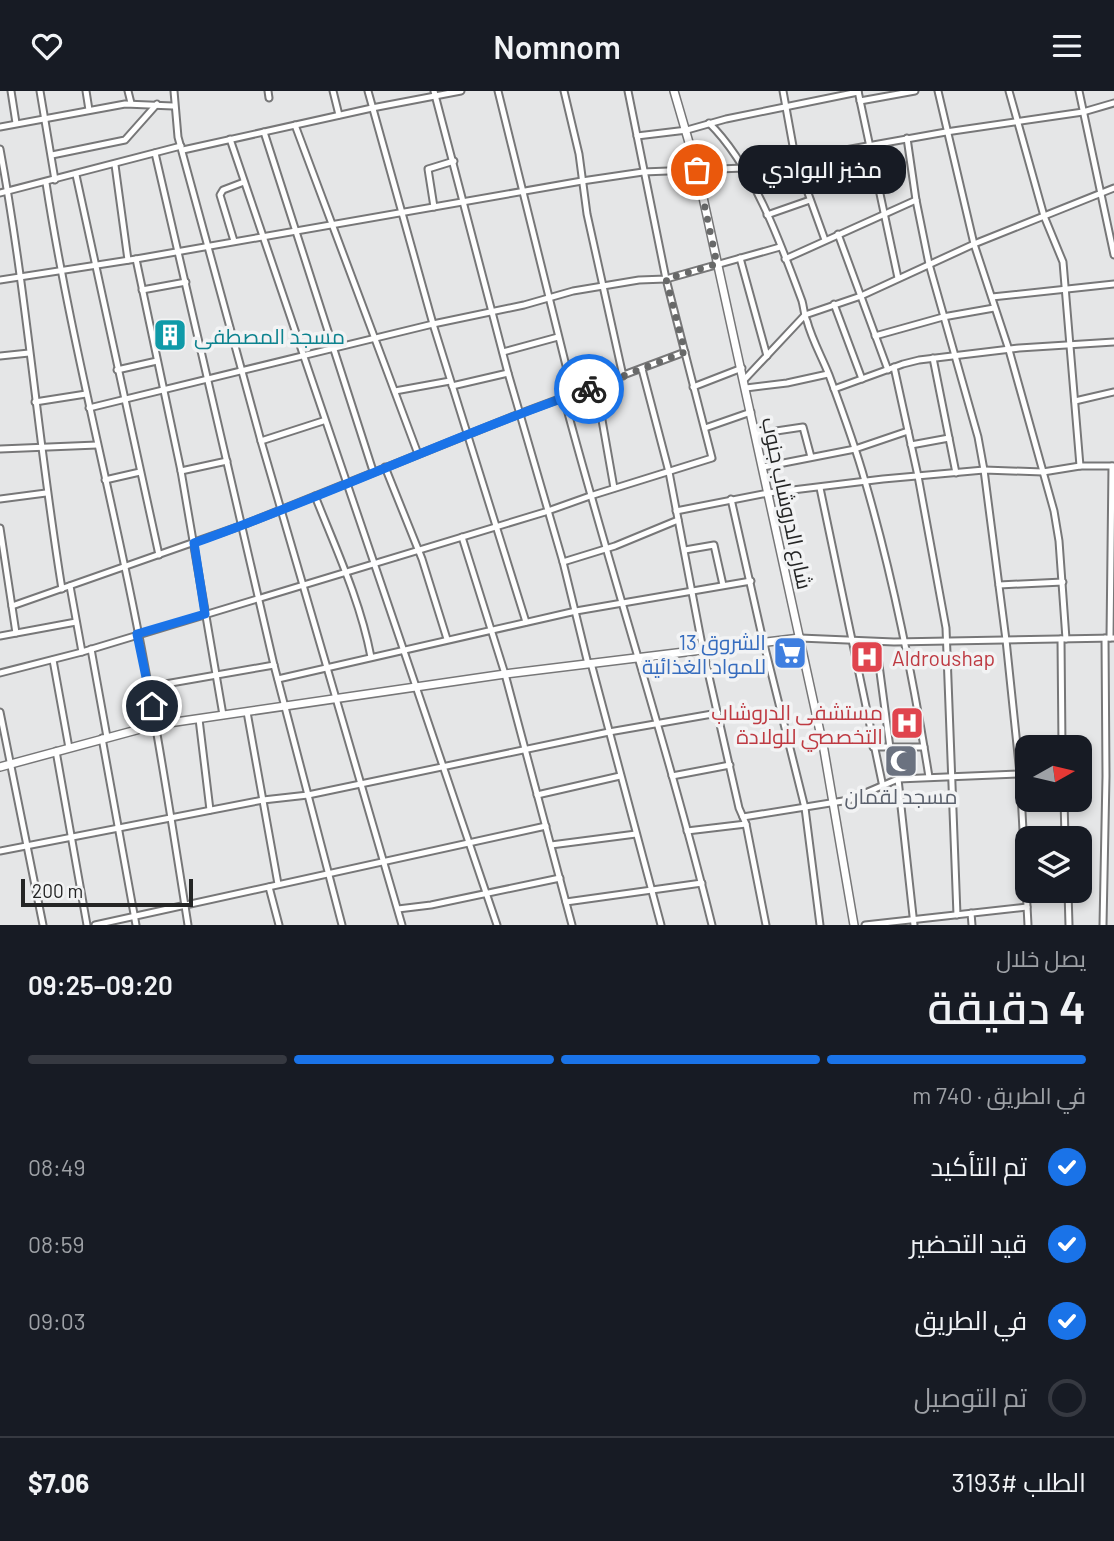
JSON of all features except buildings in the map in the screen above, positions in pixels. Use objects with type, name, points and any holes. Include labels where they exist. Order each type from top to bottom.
[{"type":"street","points":[[11,91],[16,123]]},
{"type":"street","points":[[40,91],[55,180]]},
{"type":"street","points":[[86,91],[89,110]]},
{"type":"street","points":[[128,91],[131,103]]},
{"type":"street","points":[[174,91],[173,106],[182,148],[242,372],[402,925]]},
{"type":"street","points":[[333,91],[340,115]]},
{"type":"street","points":[[368,91],[433,324],[526,622]]},
{"type":"street","points":[[0,193],[155,153],[264,132],[434,93],[461,91]]},
{"type":"street","points":[[498,91],[573,394]]},
{"type":"street","points":[[564,91],[579,155],[587,214],[623,376]]},
{"type":"street","points":[[0,673],[82,652],[545,512],[712,458],[666,279],[628,91]]},
{"type":"street","name":"شارع الدروشاب جنوب","points":[[674,91],[697,170],[742,368],[835,803],[854,925]]},
{"type":"street","points":[[783,91],[795,157],[825,240]]},
{"type":"street","points":[[860,101],[915,91]]},
{"type":"street","points":[[938,91],[974,244],[1009,350],[1058,526],[1063,582],[1062,735]]},
{"type":"street","points":[[1009,91],[1044,216],[1063,262],[1080,466]]},
{"type":"street","points":[[1079,91],[1114,255]]},
{"type":"street","points":[[637,136],[687,130],[786,105],[858,92],[898,278]]},
{"type":"street","points":[[434,93],[519,414],[564,562],[589,664],[661,925]]},
{"type":"street","points":[[0,127],[131,103],[173,106]]},
{"type":"street","points":[[0,280],[179,252],[582,181],[643,172],[744,168],[907,138],[1083,112],[1114,103]]},
{"type":"street","points":[[52,155],[125,141],[157,104]]},
{"type":"street","points":[[709,123],[719,132],[744,168],[767,215],[802,300],[805,315],[855,449],[904,642],[929,776]]},
{"type":"street","points":[[295,125],[418,454]]},
{"type":"street","points":[[264,132],[373,471]]},
{"type":"street","points":[[907,138],[929,264],[978,437],[1006,640],[1016,735]]},
{"type":"street","points":[[230,139],[323,421],[418,687],[497,925]]},
{"type":"street","points":[[0,149],[8,191],[46,493],[62,589]]},
{"type":"street","points":[[155,153],[274,665],[342,925]]},
{"type":"street","points":[[434,207],[428,170],[454,161]]},
{"type":"street","points":[[115,165],[128,260]]},
{"type":"street","points":[[76,175],[159,555]]},
{"type":"street","points":[[234,241],[220,195],[223,190],[244,182]]},
{"type":"street","points":[[46,183],[59,269],[125,565],[172,817],[188,925]]},
{"type":"street","points":[[745,384],[805,315],[861,296],[974,244],[1114,188]]},
{"type":"street","points":[[767,215],[810,200]]},
{"type":"street","points":[[785,259],[916,200]]},
{"type":"street","points":[[838,234],[891,369],[918,476],[944,615],[957,915]]},
{"type":"street","points":[[89,408],[549,297],[604,285],[666,279],[780,247]]},
{"type":"street","points":[[740,258],[767,356]]},
{"type":"street","points":[[136,259],[181,471],[223,715]]},
{"type":"street","points":[[142,290],[186,282]]},
{"type":"street","points":[[992,297],[1114,284]]},
{"type":"street","points":[[834,304],[862,379]]},
{"type":"street","points":[[876,336],[943,317],[995,308]]},
{"type":"street","points":[[503,352],[558,337]]},
{"type":"street","points":[[834,389],[933,358],[1114,342]]},
{"type":"street","points":[[12,606],[243,525],[467,434],[685,352]]},
{"type":"street","points":[[0,356],[29,353]]},
{"type":"street","points":[[933,358],[956,473]]},
{"type":"street","points":[[117,370],[157,361]]},
{"type":"street","points":[[694,387],[742,368]]},
{"type":"street","points":[[642,369],[669,472],[704,650],[746,824],[766,925]]},
{"type":"street","points":[[395,391],[508,373]]},
{"type":"street","points":[[745,384],[795,382],[828,374]]},
{"type":"street","points":[[596,386],[614,488]]},
{"type":"street","points":[[1074,401],[1114,392]]},
{"type":"street","points":[[35,402],[86,394]]},
{"type":"street","points":[[564,398],[590,496],[658,724],[712,925]]},
{"type":"street","points":[[705,428],[751,412]]},
{"type":"street","points":[[261,441],[323,421]]},
{"type":"street","points":[[756,434],[803,427],[810,457]]},
{"type":"street","points":[[763,467],[855,449],[908,431]]},
{"type":"street","points":[[911,445],[949,438]]},
{"type":"street","points":[[0,449],[97,445]]},
{"type":"street","points":[[181,471],[227,461]]},
{"type":"street","points":[[676,511],[768,493],[865,481],[984,470],[1043,471],[1080,466],[1113,466],[1103,925]]},
{"type":"street","points":[[385,467],[419,550],[447,639]]},
{"type":"street","points":[[105,480],[140,472]]},
{"type":"street","points":[[820,488],[883,787]]},
{"type":"street","points":[[0,499],[46,493]]},
{"type":"street","points":[[315,496],[364,620],[371,657]]},
{"type":"street","points":[[731,499],[763,643],[805,808],[820,925]]},
{"type":"street","points":[[564,562],[606,549],[678,520]]},
{"type":"street","points":[[0,531],[2,558],[7,573],[16,633]]},
{"type":"street","points":[[462,537],[505,674],[572,925]]},
{"type":"street","points":[[685,550],[714,545],[723,585]]},
{"type":"street","points":[[0,576],[7,573]]},
{"type":"street","points":[[278,679],[576,611],[751,581]]},
{"type":"street","points":[[999,585],[1063,582]]},
{"type":"street","points":[[70,586],[82,652]]},
{"type":"street","points":[[0,636],[76,622]]},
{"type":"street","points":[[0,767],[155,725],[505,674],[800,638],[904,642],[1110,638]]},
{"type":"street","points":[[876,642],[890,748]]},
{"type":"street","points":[[91,649],[136,925]]},
{"type":"street","points":[[53,660],[69,748]]},
{"type":"street","points":[[148,687],[274,665]]},
{"type":"street","points":[[0,712],[43,925]]},
{"type":"street","points":[[247,712],[278,884]]},
{"type":"street","points":[[0,851],[263,800],[361,785],[609,731],[718,713]]},
{"type":"street","points":[[200,719],[210,810]]},
{"type":"street","points":[[873,747],[924,747]]},
{"type":"street","points":[[56,751],[87,925]]},
{"type":"street","points":[[671,776],[730,765]]},
{"type":"street","points":[[743,817],[849,800],[898,779],[1015,774]]},
{"type":"street","points":[[537,795],[620,776]]},
{"type":"street","points":[[1106,776],[1114,776]]},
{"type":"street","points":[[898,779],[914,923]]},
{"type":"street","points":[[1022,812],[1028,925]]},
{"type":"street","points":[[687,831],[746,824]]},
{"type":"street","points":[[94,925],[545,826]]},
{"type":"street","points":[[551,845],[636,834]]},
{"type":"street","points":[[398,909],[430,905],[559,878]]},
{"type":"street","points":[[566,902],[702,883]]},
{"type":"street","points":[[269,887],[279,925]]},
{"type":"street","points":[[1068,903],[1069,925]]},
{"type":"street","points":[[865,925],[914,923],[1027,907]]},
{"type":"street","points":[[971,913],[972,925]]},
{"type":"way so far","points":[[589,389],[685,352],[666,279],[717,264],[697,170]]},
{"type":"place","name":"مخبز البوادي","points":[[697,170]]},
{"type":"place","name":"مسجد المصطفى","points":[[170,335]]},
{"type":"place","name":"الشروق 13 للمواد الغذائية","points":[[790,653]]},
{"type":"place","name":"Aldroushap","points":[[867,657]]},
{"type":"place","name":"مستشفى الدروشاب التخصصي للولادة","points":[[907,723]]},
{"type":"place","name":"مسجد لقمان","points":[[901,761]]},
{"type":"route","points":[[152,706],[137,634],[205,614],[194,543],[519,414],[589,389]]}]
